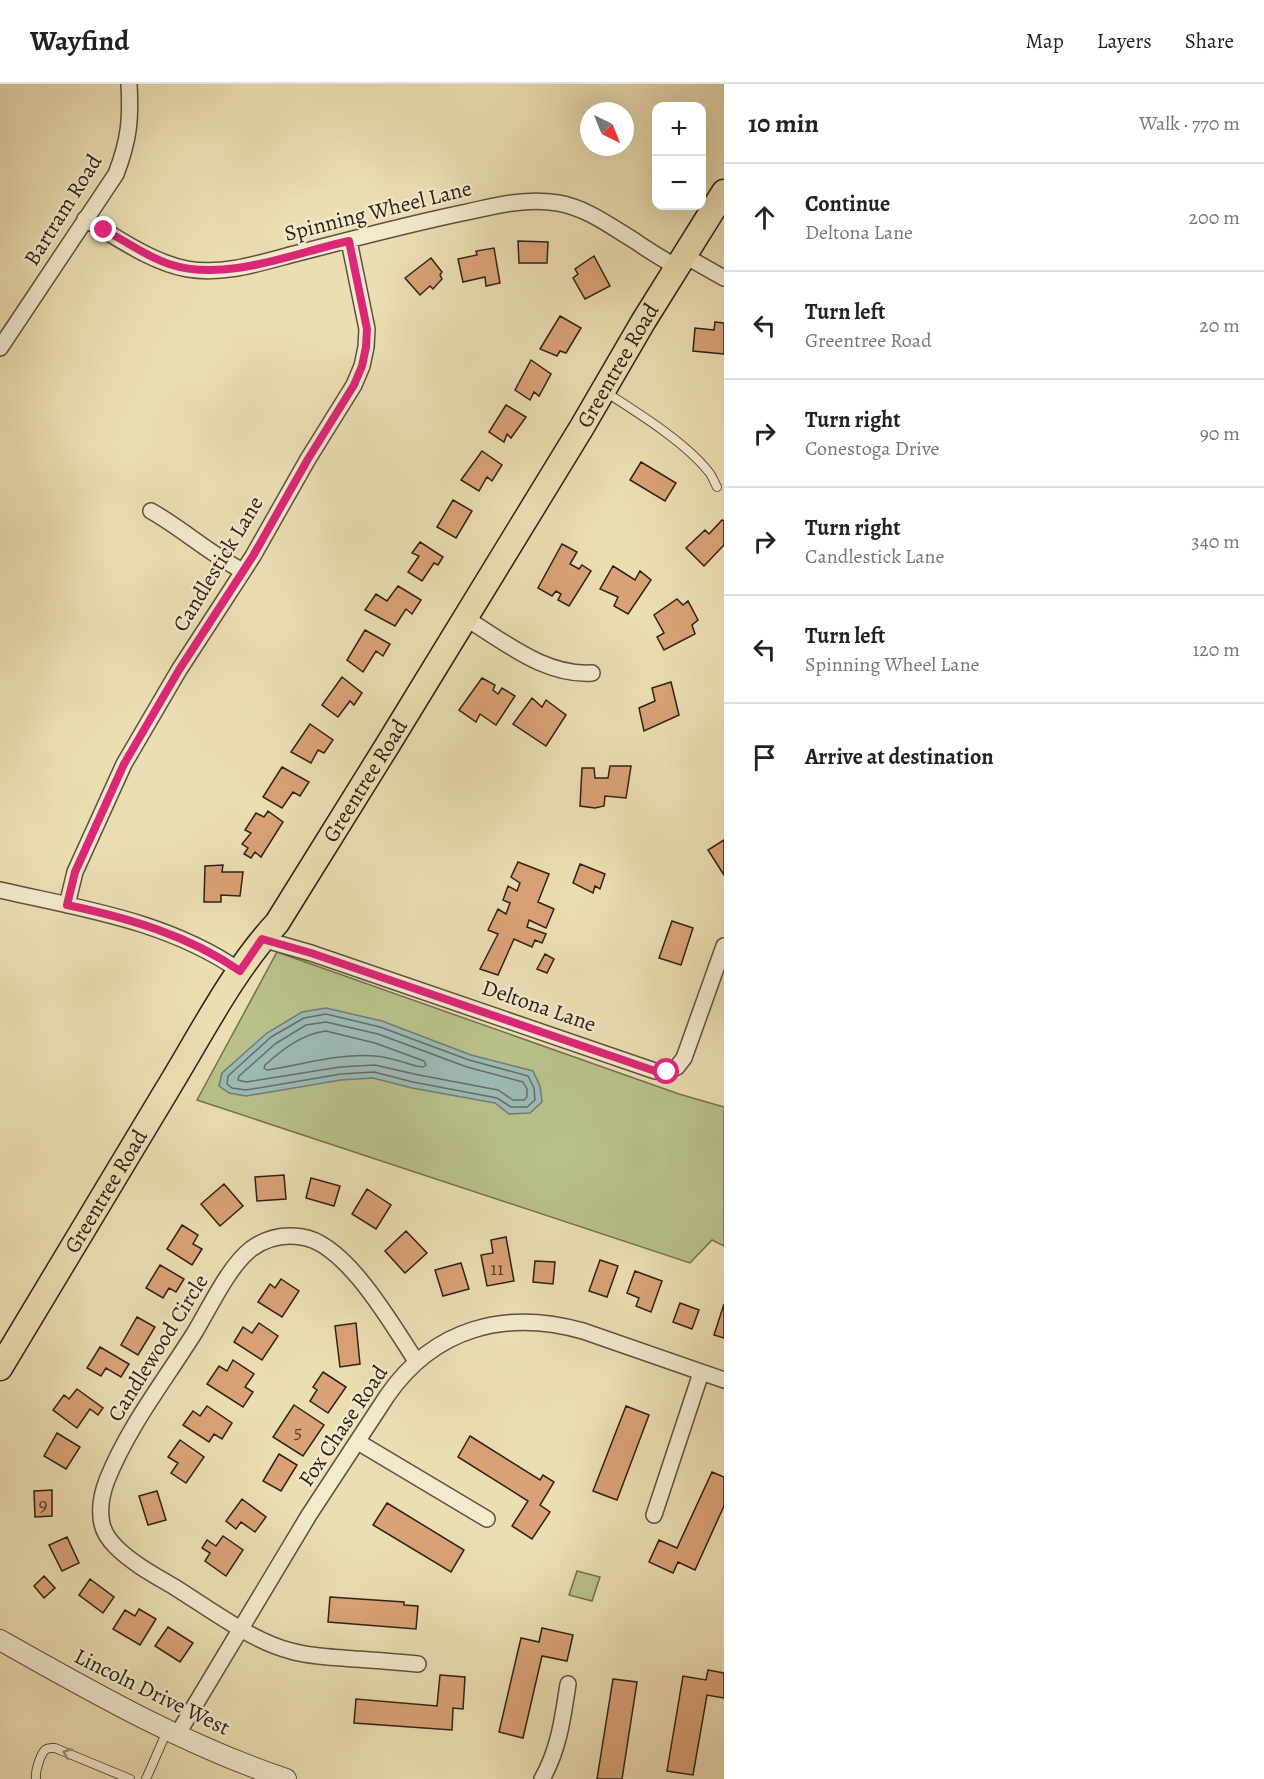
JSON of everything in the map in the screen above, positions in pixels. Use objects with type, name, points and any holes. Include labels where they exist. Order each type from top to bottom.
[{"type":"main road","name":"Greentree Road","points":[[0,1368],[240,971],[262,939],[277,923],[724,192]]},
{"type":"street","name":"Bartram Road","points":[[0,348],[116,174],[129,132],[129,84]]},
{"type":"street","name":"Spinning Wheel Lane","points":[[85,219],[151,256],[184,268],[202,271],[261,263],[420,221],[492,206],[515,203],[557,203],[595,216],[682,262],[724,278]]},
{"type":"street","name":"Candlestick Lane","points":[[67,905],[75,872],[124,764],[354,385],[362,366],[367,329],[349,241]]},
{"type":"street","points":[[151,511],[224,561],[243,571]]},
{"type":"street","points":[[465,618],[518,651],[548,666],[578,674],[592,673]]},
{"type":"street","points":[[0,890],[114,915],[159,929],[221,957],[240,971]]},
{"type":"street","name":"Deltona Lane","points":[[262,939],[311,953],[655,1071],[667,1072],[677,1067],[689,1047],[724,946]]},
{"type":"street","name":"Candlewood Circle","points":[[416,1361],[356,1275],[333,1250],[306,1237],[277,1236],[264,1241],[250,1250],[230,1275],[128,1438],[102,1495],[101,1510],[102,1525],[107,1537],[129,1558],[272,1645],[304,1654],[418,1664]]},
{"type":"street","name":"Fox Chase Road","points":[[172,1732],[241,1628],[309,1515],[399,1378],[416,1361],[449,1339],[491,1325],[538,1322],[560,1325],[724,1380]]},
{"type":"street","points":[[654,1515],[701,1373]]},
{"type":"street","points":[[358,1442],[487,1520]]},
{"type":"street","name":"Lincoln Drive West","points":[[0,1640],[172,1732],[208,1749],[286,1779]]},
{"type":"street","points":[[542,1779],[552,1761],[558,1742],[568,1684]]},
{"type":"lane","points":[[603,391],[648,420],[686,450],[708,471],[717,487]]},
{"type":"lane","points":[[146,1779],[172,1732]]},
{"type":"lane","points":[[36,1779],[35,1774],[44,1751],[49,1748],[55,1748],[117,1776],[130,1779]]},
{"type":"green space","points":[[277,952],[679,1094],[724,1107],[724,1246],[712,1240],[690,1263],[197,1100]]},
{"type":"green space","points":[[577,1571],[600,1577],[592,1601],[569,1595]]},
{"type":"water","points":[[326,1008],[382,1021],[471,1055],[533,1071],[540,1086],[542,1102],[530,1113],[509,1114],[495,1103],[412,1088],[373,1078],[341,1080],[246,1096],[229,1093],[219,1086],[222,1073],[267,1033],[302,1012]]},
{"type":"building","points":[[518,241],[548,242],[547,263],[519,263]]},
{"type":"building","points":[[494,248],[500,283],[486,286],[485,277],[463,282],[458,259],[477,255],[476,251]]},
{"type":"building","points":[[594,256],[610,286],[585,299],[573,278],[578,274],[575,269]]},
{"type":"building","points":[[431,258],[442,272],[440,275],[442,279],[433,289],[430,286],[420,295],[405,278]]},
{"type":"building","points":[[560,316],[581,328],[566,353],[560,351],[557,356],[540,349]]},
{"type":"building","points":[[715,322],[724,323],[724,354],[693,351],[695,328],[714,330]]},
{"type":"building","points":[[531,360],[551,374],[539,396],[534,392],[530,400],[515,390]]},
{"type":"building","points":[[506,405],[526,417],[511,438],[507,434],[504,442],[489,432]]},
{"type":"building","points":[[482,451],[502,465],[492,481],[487,477],[479,491],[461,480]]},
{"type":"building","points":[[641,462],[676,483],[665,501],[630,480]]},
{"type":"building","points":[[453,500],[472,511],[456,538],[437,527]]},
{"type":"building","points":[[722,520],[724,521],[724,545],[704,566],[686,548],[705,530],[709,534]]},
{"type":"building","points":[[420,542],[443,557],[438,565],[434,563],[422,581],[408,572],[419,556],[412,553]]},
{"type":"building","points":[[562,544],[577,552],[570,564],[579,569],[582,565],[591,571],[569,606],[558,600],[561,594],[556,591],[552,596],[538,588]]},
{"type":"building","points":[[613,566],[635,580],[640,571],[651,580],[628,614],[614,606],[618,597],[600,589]]},
{"type":"building","points":[[398,586],[421,600],[412,614],[406,609],[395,626],[365,610],[376,594],[387,601]]},
{"type":"building","points":[[677,599],[683,605],[688,601],[698,620],[692,625],[695,634],[664,650],[657,637],[664,633],[654,615]]},
{"type":"building","points":[[365,630],[390,644],[383,656],[376,651],[363,672],[347,660]]},
{"type":"building","points":[[342,677],[362,693],[354,705],[350,701],[338,717],[322,705]]},
{"type":"building","points":[[482,678],[495,685],[493,690],[498,694],[502,688],[515,696],[496,725],[480,714],[476,722],[459,710]]},
{"type":"building","points":[[671,682],[679,715],[644,731],[639,708],[655,701],[652,688]]},
{"type":"building","points":[[532,698],[542,707],[546,700],[566,715],[546,746],[513,724]]},
{"type":"building","points":[[310,724],[333,740],[324,753],[318,750],[311,763],[291,752]]},
{"type":"building","points":[[610,766],[631,766],[626,798],[605,796],[604,806],[595,808],[580,806],[582,768],[594,768],[595,778],[608,778]]},
{"type":"building","points":[[282,767],[309,782],[300,796],[293,792],[282,808],[263,797]]},
{"type":"building","points":[[268,811],[283,822],[261,857],[255,852],[251,858],[244,854],[248,848],[242,844],[251,833],[245,830],[256,813],[264,817]]},
{"type":"building","points":[[724,840],[724,875],[708,850]]},
{"type":"building","points":[[518,862],[549,874],[538,902],[554,909],[546,928],[529,920],[527,927],[546,934],[542,943],[535,940],[532,947],[514,939],[498,975],[480,969],[498,934],[488,930],[498,909],[506,914],[510,903],[503,900],[508,886],[517,891],[520,883],[511,877]]},
{"type":"building","points":[[580,864],[605,874],[600,889],[595,886],[593,893],[573,883]]},
{"type":"building","points":[[223,865],[222,872],[243,872],[240,896],[221,895],[221,902],[204,902],[205,866]]},
{"type":"building","points":[[672,921],[693,928],[681,965],[659,958]]},
{"type":"building","points":[[545,954],[554,959],[547,973],[537,969]]},
{"type":"building","points":[[284,1175],[286,1199],[257,1201],[255,1177]]},
{"type":"building","points":[[311,1178],[340,1186],[334,1206],[306,1198]]},
{"type":"building","points":[[224,1184],[243,1206],[220,1226],[201,1204]]},
{"type":"building","points":[[367,1189],[391,1205],[376,1229],[352,1214]]},
{"type":"building","points":[[182,1225],[198,1235],[193,1244],[202,1249],[192,1265],[167,1249]]},
{"type":"building","points":[[406,1231],[427,1253],[405,1273],[385,1251]]},
{"type":"building","points":[[506,1237],[514,1281],[487,1286],[481,1255],[493,1253],[491,1240]]},
{"type":"building","points":[[600,1260],[618,1266],[607,1297],[589,1291]]},
{"type":"building","points":[[535,1261],[555,1262],[553,1284],[533,1282]]},
{"type":"building","points":[[461,1263],[469,1289],[443,1296],[435,1270]]},
{"type":"building","points":[[160,1265],[184,1279],[176,1292],[169,1288],[163,1298],[146,1288]]},
{"type":"building","points":[[635,1271],[662,1281],[651,1312],[636,1306],[639,1298],[627,1293]]},
{"type":"building","points":[[281,1279],[299,1291],[282,1317],[258,1302],[270,1284],[275,1288]]},
{"type":"building","points":[[680,1303],[699,1310],[692,1329],[673,1322]]},
{"type":"building","points":[[724,1304],[724,1338],[714,1335]]},
{"type":"building","points":[[137,1317],[155,1327],[138,1355],[121,1345]]},
{"type":"building","points":[[259,1323],[278,1336],[262,1360],[234,1342],[243,1327],[252,1333]]},
{"type":"building","points":[[356,1323],[360,1364],[340,1367],[335,1326]]},
{"type":"building","points":[[100,1347],[129,1364],[121,1377],[106,1368],[101,1376],[87,1368]]},
{"type":"building","points":[[233,1360],[254,1374],[245,1387],[253,1392],[243,1407],[207,1384],[219,1366],[227,1371]]},
{"type":"building","points":[[323,1372],[346,1387],[328,1413],[310,1401],[317,1390],[313,1387]]},
{"type":"building","points":[[77,1389],[103,1408],[98,1415],[90,1409],[77,1428],[53,1410],[64,1395],[69,1399]]},
{"type":"building","points":[[294,1405],[324,1425],[303,1456],[273,1437]]},
{"type":"building","points":[[207,1406],[232,1423],[222,1439],[214,1434],[209,1442],[183,1425],[193,1411],[200,1416]]},
{"type":"building","points":[[626,1406],[649,1415],[617,1500],[593,1491]]},
{"type":"building","points":[[57,1433],[80,1447],[66,1469],[44,1456]]},
{"type":"building","points":[[470,1436],[540,1480],[543,1475],[554,1482],[540,1505],[550,1512],[532,1539],[512,1526],[528,1501],[458,1457]]},
{"type":"building","points":[[180,1440],[204,1457],[186,1483],[171,1473],[178,1463],[168,1457]]},
{"type":"building","points":[[279,1454],[297,1465],[281,1491],[263,1481]]},
{"type":"building","points":[[712,1472],[724,1477],[724,1506],[695,1570],[678,1562],[673,1573],[649,1562],[659,1540],[677,1548]]},
{"type":"building","points":[[52,1490],[52,1516],[35,1517],[34,1491]]},
{"type":"building","points":[[157,1491],[166,1520],[148,1525],[139,1496]]},
{"type":"building","points":[[242,1499],[266,1517],[255,1532],[241,1522],[236,1529],[226,1521]]},
{"type":"building","points":[[387,1503],[464,1550],[451,1572],[373,1525]]},
{"type":"building","points":[[223,1536],[243,1550],[226,1576],[205,1561],[210,1553],[202,1548],[207,1540],[216,1546]]},
{"type":"building","points":[[67,1537],[79,1563],[62,1571],[49,1545]]},
{"type":"building","points":[[44,1576],[55,1588],[44,1598],[34,1586]]},
{"type":"building","points":[[90,1579],[114,1597],[103,1613],[79,1595]]},
{"type":"building","points":[[330,1597],[404,1602],[404,1605],[418,1606],[416,1629],[328,1622]]},
{"type":"building","points":[[139,1609],[156,1619],[140,1645],[113,1629],[125,1610],[135,1616]]},
{"type":"building","points":[[168,1627],[193,1643],[180,1662],[155,1646]]},
{"type":"building","points":[[542,1628],[573,1635],[567,1661],[542,1656],[523,1738],[499,1732],[521,1638],[539,1642]]},
{"type":"building","points":[[708,1670],[724,1673],[724,1698],[707,1695],[693,1775],[667,1771],[683,1676],[706,1680]]},
{"type":"building","points":[[440,1675],[465,1677],[463,1709],[453,1708],[452,1730],[354,1723],[356,1699],[437,1706]]},
{"type":"building","points":[[613,1679],[637,1682],[622,1779],[597,1779]]},
{"type":"route","points":[[104,230],[135,249],[168,263],[202,271],[261,263],[349,241],[367,329],[362,366],[354,385],[308,459],[253,556],[179,670],[124,764],[75,872],[67,905],[114,915],[159,929],[221,957],[240,971],[262,939],[311,953],[655,1071],[667,1072]]}]
